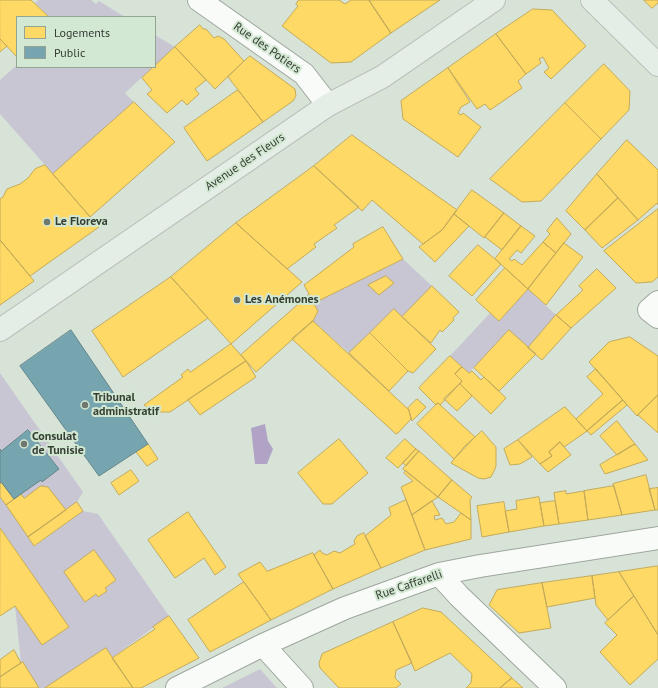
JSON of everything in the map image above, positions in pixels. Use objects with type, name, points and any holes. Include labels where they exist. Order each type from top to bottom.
[{"type":"main road","name":"Avenue des Fleurs","points":[[0,330],[328,105],[382,77],[494,0]]},
{"type":"main road","points":[[592,0],[658,65]]},
{"type":"street","name":"Rue des Potiers","points":[[199,0],[304,74],[328,105]]},
{"type":"street","name":"Rue Caffarelli","points":[[177,688],[263,645],[345,608],[439,574],[480,566],[658,538]]},
{"type":"street","points":[[439,574],[459,596],[555,688]]},
{"type":"street","points":[[263,645],[302,688]]},
{"type":"shaded area","points":[[38,0],[91,0],[96,4],[99,1],[123,16],[48,16],[35,3]]},
{"type":"shaded area","points":[[156,36],[175,47],[156,65]]},
{"type":"shaded area","points":[[16,66],[16,68],[152,68],[125,93],[134,102],[53,174],[0,114],[0,80]]},
{"type":"shaded area","points":[[403,259],[432,286],[402,317],[394,309],[349,353],[313,321],[318,311],[314,303]]},
{"type":"shaded area","points":[[528,289],[556,315],[528,348],[509,330],[469,373],[450,356],[490,313],[499,321]]},
{"type":"shaded area","points":[[0,373],[83,492],[77,502],[28,537],[35,546],[83,511],[98,514],[169,616],[112,658],[105,648],[45,688],[39,688],[21,663],[15,606],[68,626],[0,528]],"holes":[[[94,551],[116,580],[105,588],[107,591],[98,597],[96,594],[85,602],[64,572]]]},
{"type":"shaded area","points":[[265,424],[268,441],[273,449],[267,464],[255,464],[251,428]]},
{"type":"shaded area","points":[[260,669],[277,688],[222,688]]},
{"type":"building: Logements","points":[[0,0],[31,0],[48,16],[16,16],[16,56],[0,39]]},
{"type":"building: Logements","points":[[299,0],[339,0],[345,4],[351,0],[369,0],[391,33],[351,62],[331,63],[282,26],[298,6],[296,4]]},
{"type":"building: Logements","points":[[369,0],[440,0],[391,33]]},
{"type":"building: Logements","points":[[644,0],[658,0],[658,3],[652,8]]},
{"type":"building: Logements","points":[[533,9],[552,10],[586,46],[551,79],[544,72],[549,68],[543,57],[539,59],[541,63],[526,74],[496,34]]},
{"type":"building: Logements","points":[[200,25],[214,38],[218,36],[224,39],[244,61],[215,89],[175,47]]},
{"type":"building: Logements","points":[[496,34],[526,74],[518,81],[522,88],[490,110],[485,104],[477,109],[448,68]]},
{"type":"building: Logements","points":[[0,39],[7,46],[0,52]]},
{"type":"building: Logements","points":[[175,47],[206,80],[195,89],[199,94],[187,105],[182,100],[167,113],[147,94],[152,90],[142,78],[153,68],[156,68],[156,65]]},
{"type":"building: Logements","points":[[250,56],[295,89],[296,96],[293,101],[263,122],[228,77]]},
{"type":"building: Logements","points":[[604,64],[630,91],[629,110],[601,139],[565,103]]},
{"type":"building: Logements","points":[[448,68],[470,102],[461,107],[458,113],[461,115],[463,113],[481,127],[458,157],[403,119],[401,101]]},
{"type":"building: Logements","points":[[238,90],[263,122],[207,161],[184,128]]},
{"type":"building: Logements","points":[[134,102],[175,142],[90,217],[53,174]]},
{"type":"building: Logements","points":[[565,103],[601,139],[541,201],[522,202],[490,179]]},
{"type":"building: Logements","points":[[352,135],[457,210],[442,230],[423,244],[372,200],[362,211],[314,166]]},
{"type":"building: Logements","points":[[627,140],[658,170],[658,205],[657,203],[638,220],[597,174]]},
{"type":"building: Logements","name":"Le Floreva","points":[[45,165],[99,227],[30,276],[0,240],[0,199],[3,197],[7,189],[20,184],[28,178],[35,169]]},
{"type":"building: Logements","points":[[314,166],[359,207],[334,225],[337,228],[314,244],[316,247],[287,269],[236,223]]},
{"type":"building: Logements","points":[[597,174],[618,198],[585,230],[566,211]]},
{"type":"building: Logements","points":[[472,190],[504,213],[484,238],[454,214]]},
{"type":"building: Logements","points":[[618,198],[638,220],[602,248],[585,230]]},
{"type":"building: Logements","points":[[658,209],[658,277],[652,282],[636,283],[604,251]]},
{"type":"building: Logements","points":[[504,213],[521,226],[502,250],[485,237]]},
{"type":"building: Logements","points":[[454,214],[469,226],[435,262],[419,247],[442,230]]},
{"type":"building: Logements","points":[[557,218],[571,234],[556,253],[543,242],[550,234],[547,231]]},
{"type":"building: Logements","name":"Les Anémones","points":[[236,223],[302,282],[231,344],[171,277]]},
{"type":"building: Logements","points":[[521,226],[535,236],[521,253],[517,250],[509,259],[512,261],[514,259],[522,265],[543,242],[556,253],[528,289],[495,259]]},
{"type":"building: Logements","points":[[383,227],[403,259],[314,303],[304,285],[354,247],[353,244]]},
{"type":"building: Logements","points":[[0,240],[34,281],[0,305]]},
{"type":"building: Logements","points":[[564,243],[583,257],[546,305],[528,289]]},
{"type":"building: Logements","points":[[478,245],[501,264],[472,296],[449,276]]},
{"type":"building: Logements","points":[[505,268],[528,289],[499,321],[476,300]]},
{"type":"building: Logements","points":[[597,269],[616,288],[571,328],[556,315],[583,290],[579,286]]},
{"type":"building: Logements","points":[[386,276],[394,283],[379,295],[368,285]]},
{"type":"building: Logements","points":[[171,277],[208,318],[123,377],[92,331]]},
{"type":"building: Logements","points":[[432,286],[459,312],[453,318],[454,320],[442,332],[440,330],[431,343],[402,317]]},
{"type":"building: Logements","points":[[309,295],[318,311],[313,321],[256,372],[241,355]]},
{"type":"building: Logements","points":[[394,309],[436,349],[413,373],[408,371],[370,333]]},
{"type":"building: Logements","points":[[556,315],[571,328],[542,360],[528,348]]},
{"type":"building: Logements","points":[[313,321],[409,410],[411,419],[398,433],[396,434],[292,339]]},
{"type":"building: Logements","points":[[509,330],[536,354],[499,391],[474,368]]},
{"type":"building: Logements","points":[[370,333],[408,371],[389,391],[349,353]]},
{"type":"building: Logements","points":[[630,337],[658,356],[658,395],[637,416],[589,362],[609,342]]},
{"type":"building: Logements","points":[[231,344],[246,361],[170,412],[154,412],[144,405],[183,377],[181,375],[188,369],[190,372]]},
{"type":"building: Logements","points":[[450,356],[462,367],[455,374],[462,381],[440,405],[438,403],[436,405],[419,388]]},
{"type":"building: Logements","points":[[246,361],[256,377],[200,415],[188,400]]},
{"type":"building: Logements","points":[[462,367],[469,373],[472,371],[481,380],[484,377],[506,398],[491,414],[460,384],[462,381],[455,374]]},
{"type":"building: Logements","points":[[596,369],[623,400],[587,431],[576,419],[603,394],[587,377]]},
{"type":"building: Logements","points":[[460,384],[472,396],[457,411],[444,399]]},
{"type":"building: Logements","points":[[658,395],[658,433],[638,415]]},
{"type":"building: Logements","points":[[417,399],[426,407],[412,421],[408,408]]},
{"type":"building: Logements","points":[[623,400],[627,405],[591,435],[587,431]]},
{"type":"building: Logements","points":[[438,403],[475,437],[454,459],[417,424]]},
{"type":"building: Logements","points":[[565,407],[587,431],[564,447],[560,442],[549,452],[552,456],[540,464],[518,440]]},
{"type":"building: Logements","points":[[617,421],[635,444],[617,455],[600,436]]},
{"type":"building: Logements","points":[[482,431],[496,447],[496,466],[491,477],[484,479],[478,478],[451,463],[464,447]]},
{"type":"building: Logements","points":[[339,439],[368,473],[332,504],[323,504],[298,473]]},
{"type":"building: Logements","points":[[405,439],[416,449],[398,468],[386,458]]},
{"type":"building: Logements","points":[[518,440],[532,457],[520,464],[510,465],[504,449]]},
{"type":"building: Logements","points":[[560,442],[571,455],[548,472],[540,464],[552,456],[549,452]]},
{"type":"building: Logements","points":[[148,444],[158,459],[147,466],[136,452]]},
{"type":"building: Logements","points":[[635,444],[648,460],[605,474],[600,465]]},
{"type":"building: Logements","points":[[416,449],[419,451],[406,466],[403,463]]},
{"type":"building: Logements","points":[[419,451],[452,480],[438,497],[403,469]]},
{"type":"building: Logements","points":[[131,470],[139,481],[119,495],[111,483]]},
{"type":"building: Logements","points":[[406,471],[438,497],[412,515],[401,487],[413,481],[404,473]]},
{"type":"building: Logements","points":[[646,475],[655,510],[622,515],[613,484]]},
{"type":"building: Logements","points":[[452,480],[472,497],[470,500],[471,520],[438,497]]},
{"type":"building: Logements","points":[[2,483],[14,499],[6,505],[0,497],[0,484]]},
{"type":"building: Logements","points":[[41,486],[48,487],[66,510],[28,537],[6,505],[21,494],[24,498]]},
{"type":"building: Logements","points":[[614,486],[622,515],[588,520],[584,491]]},
{"type":"building: Logements","points":[[658,488],[658,510],[655,510],[649,489]]},
{"type":"building: Logements","points":[[566,491],[566,494],[584,491],[588,520],[559,524],[554,493]]},
{"type":"building: Logements","points":[[539,497],[544,526],[509,532],[505,511],[517,509],[516,501]]},
{"type":"building: Logements","points":[[406,500],[425,550],[381,568],[365,536],[391,515],[389,508]]},
{"type":"building: Logements","points":[[432,501],[440,515],[434,516],[435,520],[442,518],[446,524],[454,522],[461,513],[471,520],[471,539],[425,550],[412,515]]},
{"type":"building: Logements","points":[[555,501],[559,524],[544,526],[540,503]]},
{"type":"building: Logements","points":[[77,502],[83,511],[34,546],[28,537]]},
{"type":"building: Logements","points":[[504,502],[509,532],[482,537],[477,506]]},
{"type":"building: Logements","points":[[188,512],[226,567],[215,575],[204,558],[175,578],[148,540]]},
{"type":"building: Logements","points":[[0,528],[69,627],[42,645],[15,606],[0,616]]},
{"type":"building: Logements","points":[[364,533],[381,568],[333,589],[314,555],[320,550],[322,553],[327,555],[334,551],[340,553],[355,544],[354,541],[357,536]]},
{"type":"building: Logements","points":[[94,550],[116,580],[105,588],[107,591],[98,597],[96,594],[85,602],[64,572]]},
{"type":"building: Logements","points":[[313,553],[333,589],[271,620],[238,574],[260,562],[267,571]]},
{"type":"building: Logements","points":[[658,566],[658,635],[619,572]]},
{"type":"building: Logements","points":[[619,572],[634,596],[608,620],[596,605],[592,576]]},
{"type":"building: Logements","points":[[592,576],[595,598],[547,607],[542,583]]},
{"type":"building: Logements","points":[[244,582],[271,620],[210,652],[188,620]]},
{"type":"building: Logements","points":[[542,583],[551,628],[519,633],[489,605],[497,590]]},
{"type":"building: Logements","points":[[634,596],[658,635],[658,659],[630,685],[600,652],[617,635],[605,623]]},
{"type":"building: Logements","points":[[423,608],[441,612],[512,678],[500,688],[466,688],[471,683],[472,674],[450,653],[415,671],[393,622]]},
{"type":"building: Logements","points":[[169,616],[199,658],[141,688],[133,688],[112,658],[155,629],[153,627]]},
{"type":"building: Logements","points":[[393,622],[412,663],[396,670],[395,678],[401,684],[396,688],[339,688],[320,668],[319,663],[322,654]]},
{"type":"building: Logements","points":[[106,648],[133,688],[45,688]]},
{"type":"building: Logements","points":[[14,650],[21,663],[0,677],[0,660]]},
{"type":"building: Logements","points":[[23,662],[39,688],[0,688],[0,677]]},
{"type":"building: Logements","points":[[512,678],[523,688],[500,688]]},
{"type":"building: Public","name":"Tribunal administratif","points":[[71,330],[148,444],[99,476],[20,366]]},
{"type":"building: Public","points":[[28,430],[59,469],[42,482],[41,480],[14,499],[0,482],[0,449],[1,451]]},
{"type":"place","name":"Le Floreva","points":[[47,222]]},
{"type":"place","name":"Les Anémones","points":[[237,300]]},
{"type":"place","name":"Tribunal administratif","points":[[85,405]]},
{"type":"place","name":"Consulat de Tunisie","points":[[24,444]]}]
